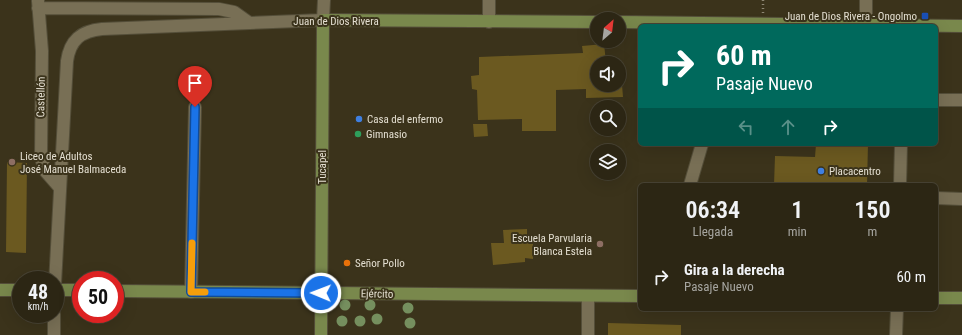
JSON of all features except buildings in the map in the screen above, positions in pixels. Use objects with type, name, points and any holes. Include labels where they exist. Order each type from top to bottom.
[{"type":"main road","name":"Juan de Dios Rivera","points":[[323,20],[590,22]]},
{"type":"main road","name":"Tucapel","points":[[321,335],[323,20]]},
{"type":"main road","points":[[626,22],[866,24]]},
{"type":"main road","points":[[938,26],[962,26]]},
{"type":"main road","points":[[0,290],[12,290]]},
{"type":"main road","name":"Ejército","points":[[124,291],[638,296]]},
{"type":"main road","points":[[938,298],[962,298]]},
{"type":"street","name":"Tucapel","points":[[323,20],[324,0]]},
{"type":"street","points":[[489,0],[489,22]]},
{"type":"street","points":[[866,0],[866,24]]},
{"type":"street","points":[[38,4],[218,9],[234,12],[248,22]]},
{"type":"street","name":"Castellón","points":[[38,4],[42,51],[41,158],[46,172],[60,188]]},
{"type":"street","name":"Juan de Dios Rivera","points":[[76,38],[86,32],[102,29],[323,20]]},
{"type":"street","name":"Castellón","points":[[56,271],[67,61],[70,47],[76,38]]},
{"type":"street","points":[[938,100],[962,100]]},
{"type":"street","points":[[191,292],[195,107]]},
{"type":"street","points":[[691,183],[701,146]]},
{"type":"street","points":[[900,183],[901,146]]},
{"type":"street","points":[[938,198],[962,199]]},
{"type":"street","points":[[588,296],[588,335]]},
{"type":"street","points":[[896,335],[897,311]]},
{"type":"street","points":[[54,323],[54,335]]},
{"type":"slow traffic","points":[[192,243],[191,292],[205,292]]},
{"type":"place","name":"Juan de Dios Rivera - Ongolmo","points":[[925,16]]},
{"type":"place","name":"Casa del enfermo","points":[[359,119]]},
{"type":"place","name":"Gimnasio","points":[[358,134]]},
{"type":"place","name":"Liceo de Adultos José Manuel Balmaceda","points":[[12,162]]},
{"type":"place","name":"Placacentro","points":[[821,171]]},
{"type":"place","name":"Escuela Parvularia Blanca Estela","points":[[600,244]]},
{"type":"place","name":"Señor Pollo","points":[[347,263]]},
{"type":"route","points":[[195,107],[191,292],[321,293]]}]
